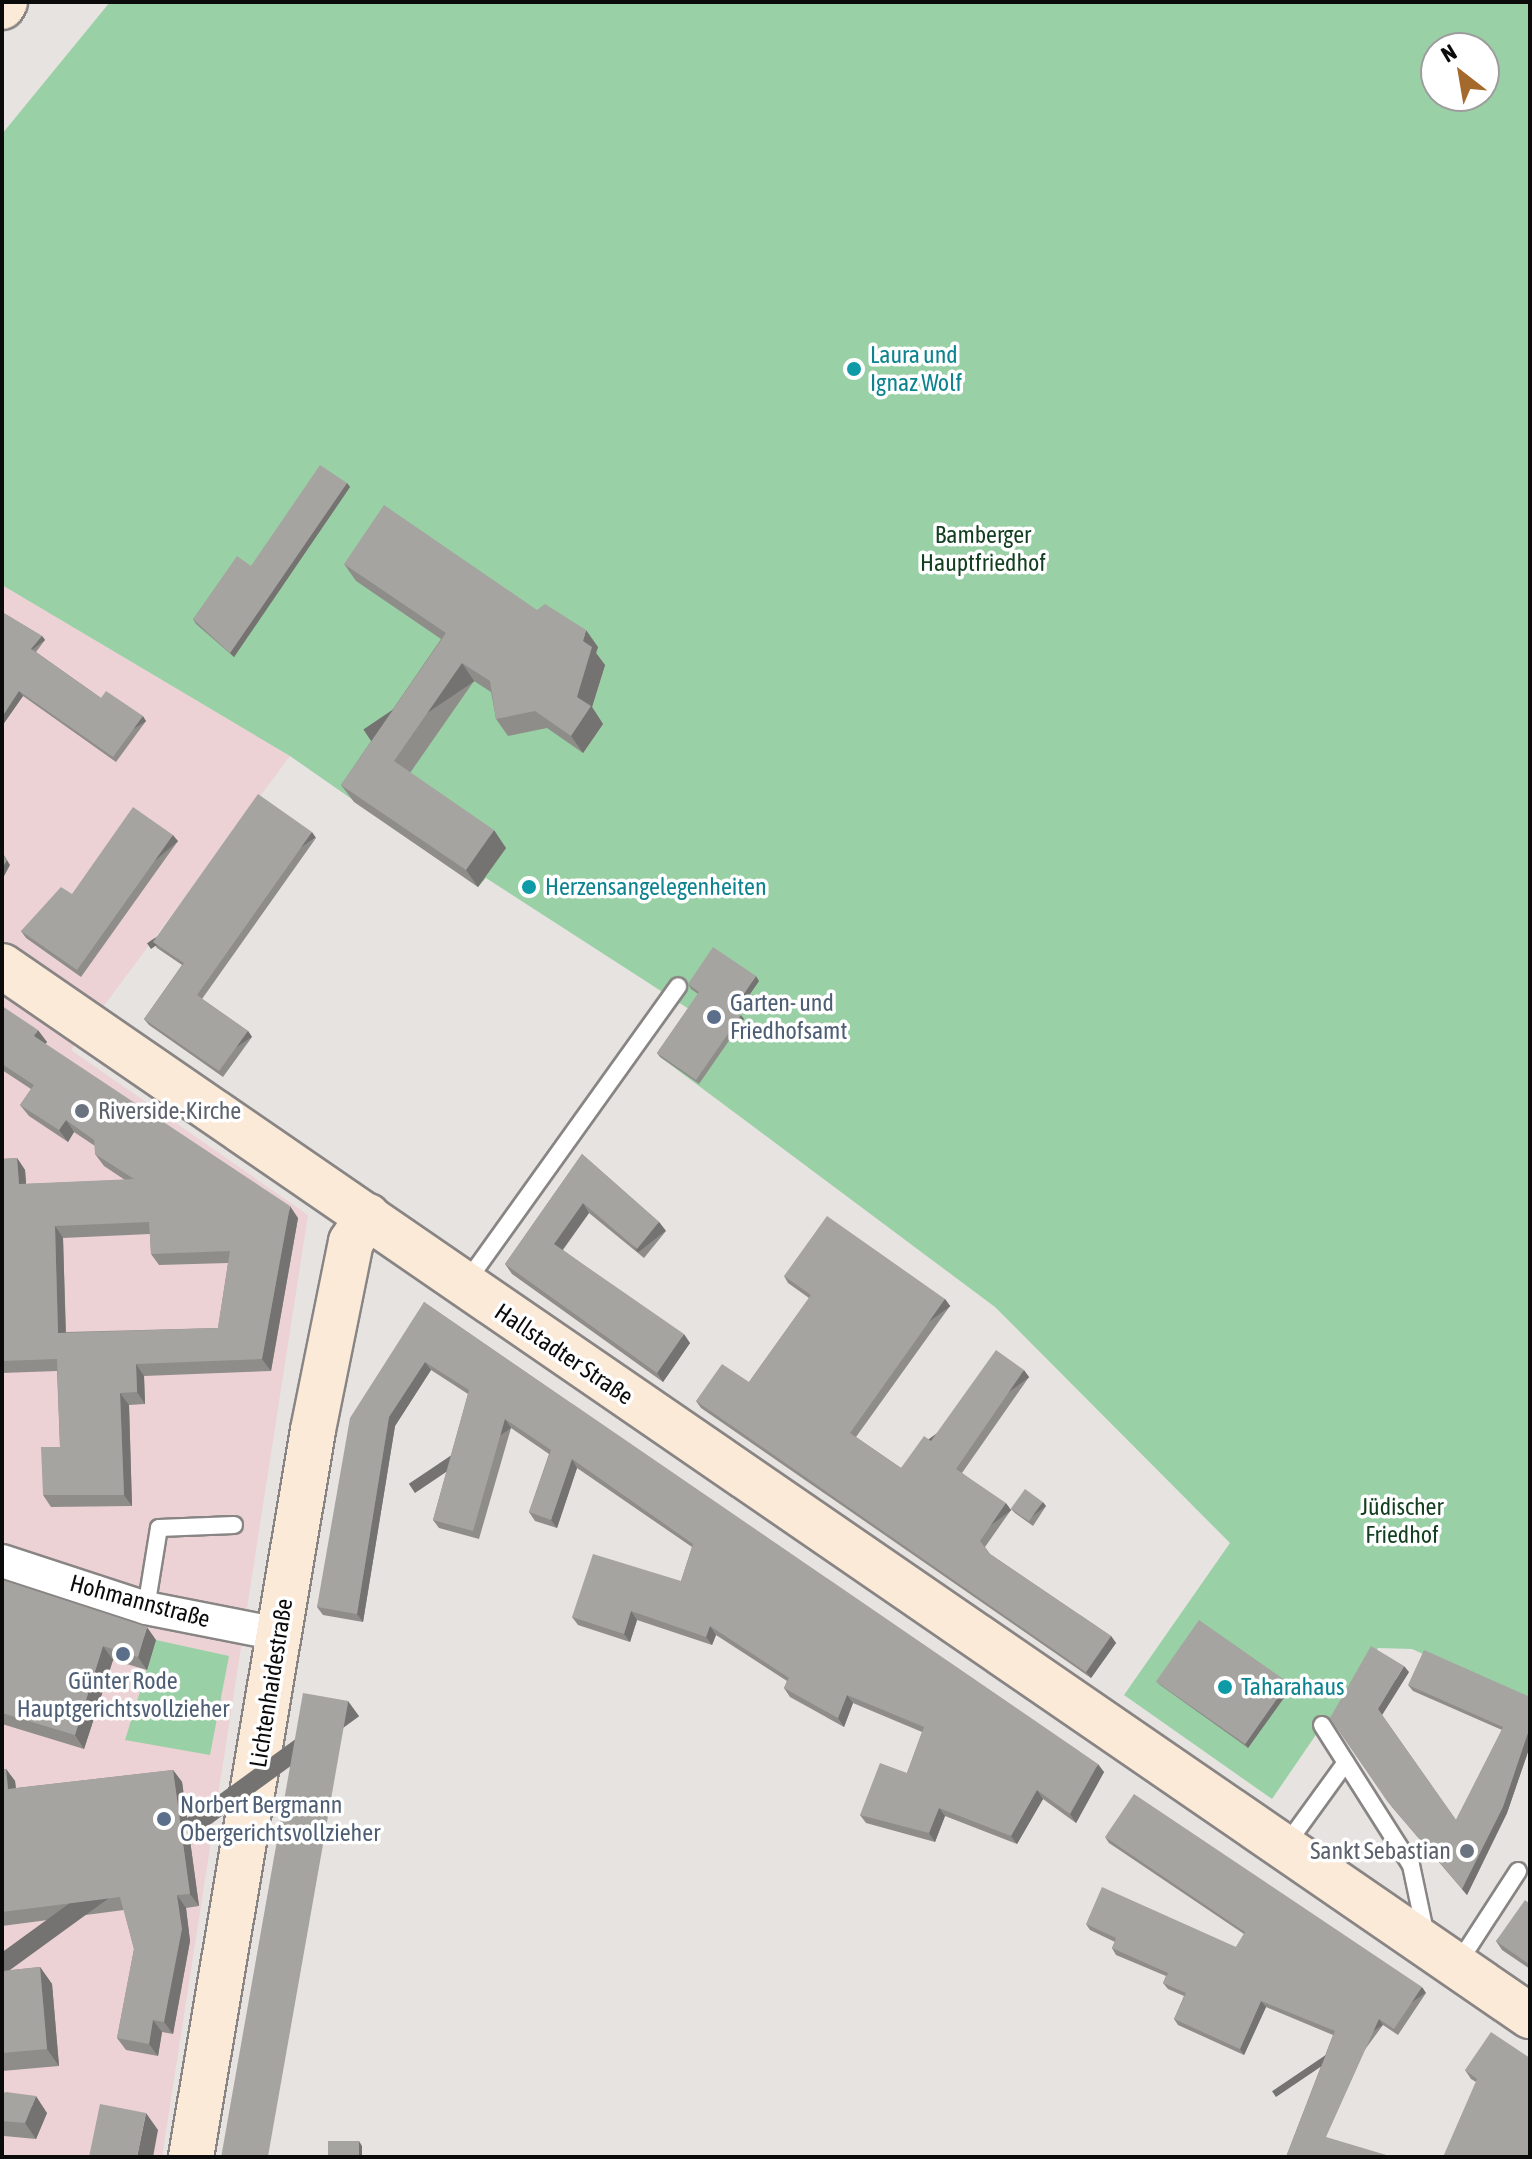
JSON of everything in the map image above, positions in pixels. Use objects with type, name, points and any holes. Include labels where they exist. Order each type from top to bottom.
[{"type":"main road","name":"Hallstadter Straße","points":[[2,966],[1165,1769],[1284,1847]]},
{"type":"main road","name":"Lichtenhaidestraße","points":[[191,2157],[279,1634],[345,1267],[368,1216]]},
{"type":"main road","points":[[1284,1847],[1530,2016]]},
{"type":"street","name":"Hohmannstraße","points":[[2,1561],[146,1608],[279,1634]]},
{"type":"lane","points":[[464,1285],[678,986]]},
{"type":"lane","points":[[146,1608],[159,1528],[234,1525]]},
{"type":"lane","points":[[1322,1725],[1411,1865],[1442,1957],[1518,1871]]},
{"type":"lane","points":[[1284,1847],[1346,1762]]},
{"type":"shaded area","points":[[2,585],[290,756],[71,1050],[308,1215],[162,2157],[2,2157]]},
{"type":"green space","name":"Bamberger Hauptfriedhof","points":[[110,2],[1530,2],[1530,1702],[1412,1649],[1378,1648],[1334,1725],[1326,1720],[1272,1799],[1124,1695],[1230,1543],[995,1307],[660,1057],[692,1011],[486,878],[478,887],[290,756],[2,585],[2,134]]},
{"type":"green space","points":[[156,1640],[229,1656],[210,1755],[125,1740]]},
{"type":"building","points":[[320,465],[347,483],[230,653],[193,619],[237,556],[251,566]]},
{"type":"building","points":[[384,505],[537,610],[545,604],[586,630],[583,641],[592,647],[577,697],[591,706],[571,736],[535,711],[496,719],[490,681],[462,663],[394,761],[494,830],[466,870],[341,785],[446,633],[344,564]]},
{"type":"building","points":[[2,612],[42,636],[31,649],[101,698],[106,691],[143,716],[113,757],[19,691],[2,717]]},
{"type":"building","points":[[258,794],[312,832],[197,995],[248,1031],[219,1071],[144,1019],[184,963],[153,942]]},
{"type":"building","points":[[133,807],[173,835],[77,970],[21,931],[61,887],[72,894]]},
{"type":"building","name":"Garten- und Friedhofsamt","points":[[713,947],[756,976],[733,1010],[741,1015],[696,1080],[657,1053],[699,992],[688,984]]},
{"type":"building","points":[[2,1006],[38,1030],[34,1036],[290,1206],[262,1359],[136,1364],[137,1392],[120,1393],[124,1495],[43,1495],[41,1447],[60,1447],[57,1359],[2,1361],[2,1159],[17,1158],[19,1184],[134,1179],[95,1154],[94,1140],[66,1120],[59,1130],[20,1105],[34,1085],[2,1064]],"holes":[[[149,1222],[151,1254],[230,1251],[218,1328],[58,1333],[55,1226]]]},
{"type":"building","points":[[582,1154],[659,1222],[637,1249],[583,1203],[554,1244],[684,1334],[657,1373],[505,1264]]},
{"type":"building","points":[[827,1216],[945,1299],[850,1433],[901,1468],[924,1436],[931,1441],[996,1350],[1024,1370],[956,1469],[1006,1503],[980,1541],[990,1554],[1111,1636],[1086,1672],[696,1401],[722,1364],[749,1382],[811,1295],[784,1276]]},
{"type":"building","points":[[424,1302],[1098,1764],[1070,1814],[1037,1790],[1011,1836],[939,1808],[929,1833],[860,1815],[880,1763],[907,1773],[924,1727],[847,1695],[838,1718],[784,1688],[789,1678],[710,1626],[706,1637],[631,1611],[624,1634],[572,1617],[593,1554],[681,1581],[693,1544],[572,1459],[551,1520],[529,1512],[551,1450],[505,1419],[473,1531],[433,1520],[469,1390],[425,1362],[389,1417],[357,1614],[317,1607],[350,1418]]},
{"type":"building","points":[[1025,1489],[1043,1502],[1029,1521],[1011,1508]]},
{"type":"building","points":[[2,1580],[147,1627],[138,1657],[103,1646],[75,1735],[2,1713]]},
{"type":"building","name":"Taharahaus","points":[[1199,1620],[1288,1683],[1245,1744],[1156,1681]]},
{"type":"building","points":[[1371,1646],[1404,1666],[1378,1709],[1456,1820],[1503,1727],[1408,1685],[1424,1650],[1530,1697],[1530,1727],[1503,1807],[1462,1889],[1387,1801],[1330,1718]]},
{"type":"building","points":[[303,1693],[348,1701],[268,2157],[221,2157]]},
{"type":"building","points":[[6,1769],[8,1789],[173,1770],[190,1894],[177,1895],[182,1929],[164,2022],[153,2020],[149,2044],[117,2038],[134,1949],[120,1897],[2,1912],[2,1770]]},
{"type":"building","points":[[1134,1794],[1422,1987],[1394,2029],[1379,2019],[1326,2137],[1393,2157],[1286,2157],[1335,2031],[1261,2001],[1240,2049],[1174,2019],[1186,1993],[1163,1983],[1168,1973],[1112,1948],[1116,1938],[1086,1924],[1102,1887],[1236,1947],[1245,1932],[1105,1837]]},
{"type":"building","points":[[1525,1900],[1530,1904],[1530,1965],[1496,1941]]},
{"type":"building","points":[[40,1967],[47,2049],[2,2053],[2,1971]]},
{"type":"building","points":[[1491,2032],[1530,2058],[1530,2157],[1443,2157],[1477,2079],[1465,2070]]},
{"type":"building","points":[[2,2094],[36,2096],[25,2123],[2,2121]]},
{"type":"building","points":[[100,2104],[146,2113],[137,2157],[89,2157]]},
{"type":"building","points":[[328,2141],[359,2141],[359,2157],[328,2157]]},
{"type":"place","name":"Laura und Ignaz Wolf","points":[[854,369]]},
{"type":"place","name":"Herzensangelegenheiten","points":[[529,887]]},
{"type":"place","name":"Garten- und Friedhofsamt","points":[[714,1017]]},
{"type":"place","name":"Riverside-Kirche","points":[[82,1111]]},
{"type":"place","name":"Günter Rode Hauptgerichtsvollzieher","points":[[123,1654]]},
{"type":"place","name":"Taharahaus","points":[[1225,1687]]},
{"type":"place","name":"Norbert Bergmann Obergerichtsvollzieher","points":[[164,1819]]},
{"type":"place","name":"Sankt Sebastian","points":[[1467,1851]]},
{"type":"park label","name":"Jüdischer Friedhof","points":[[1402,1521]]}]
